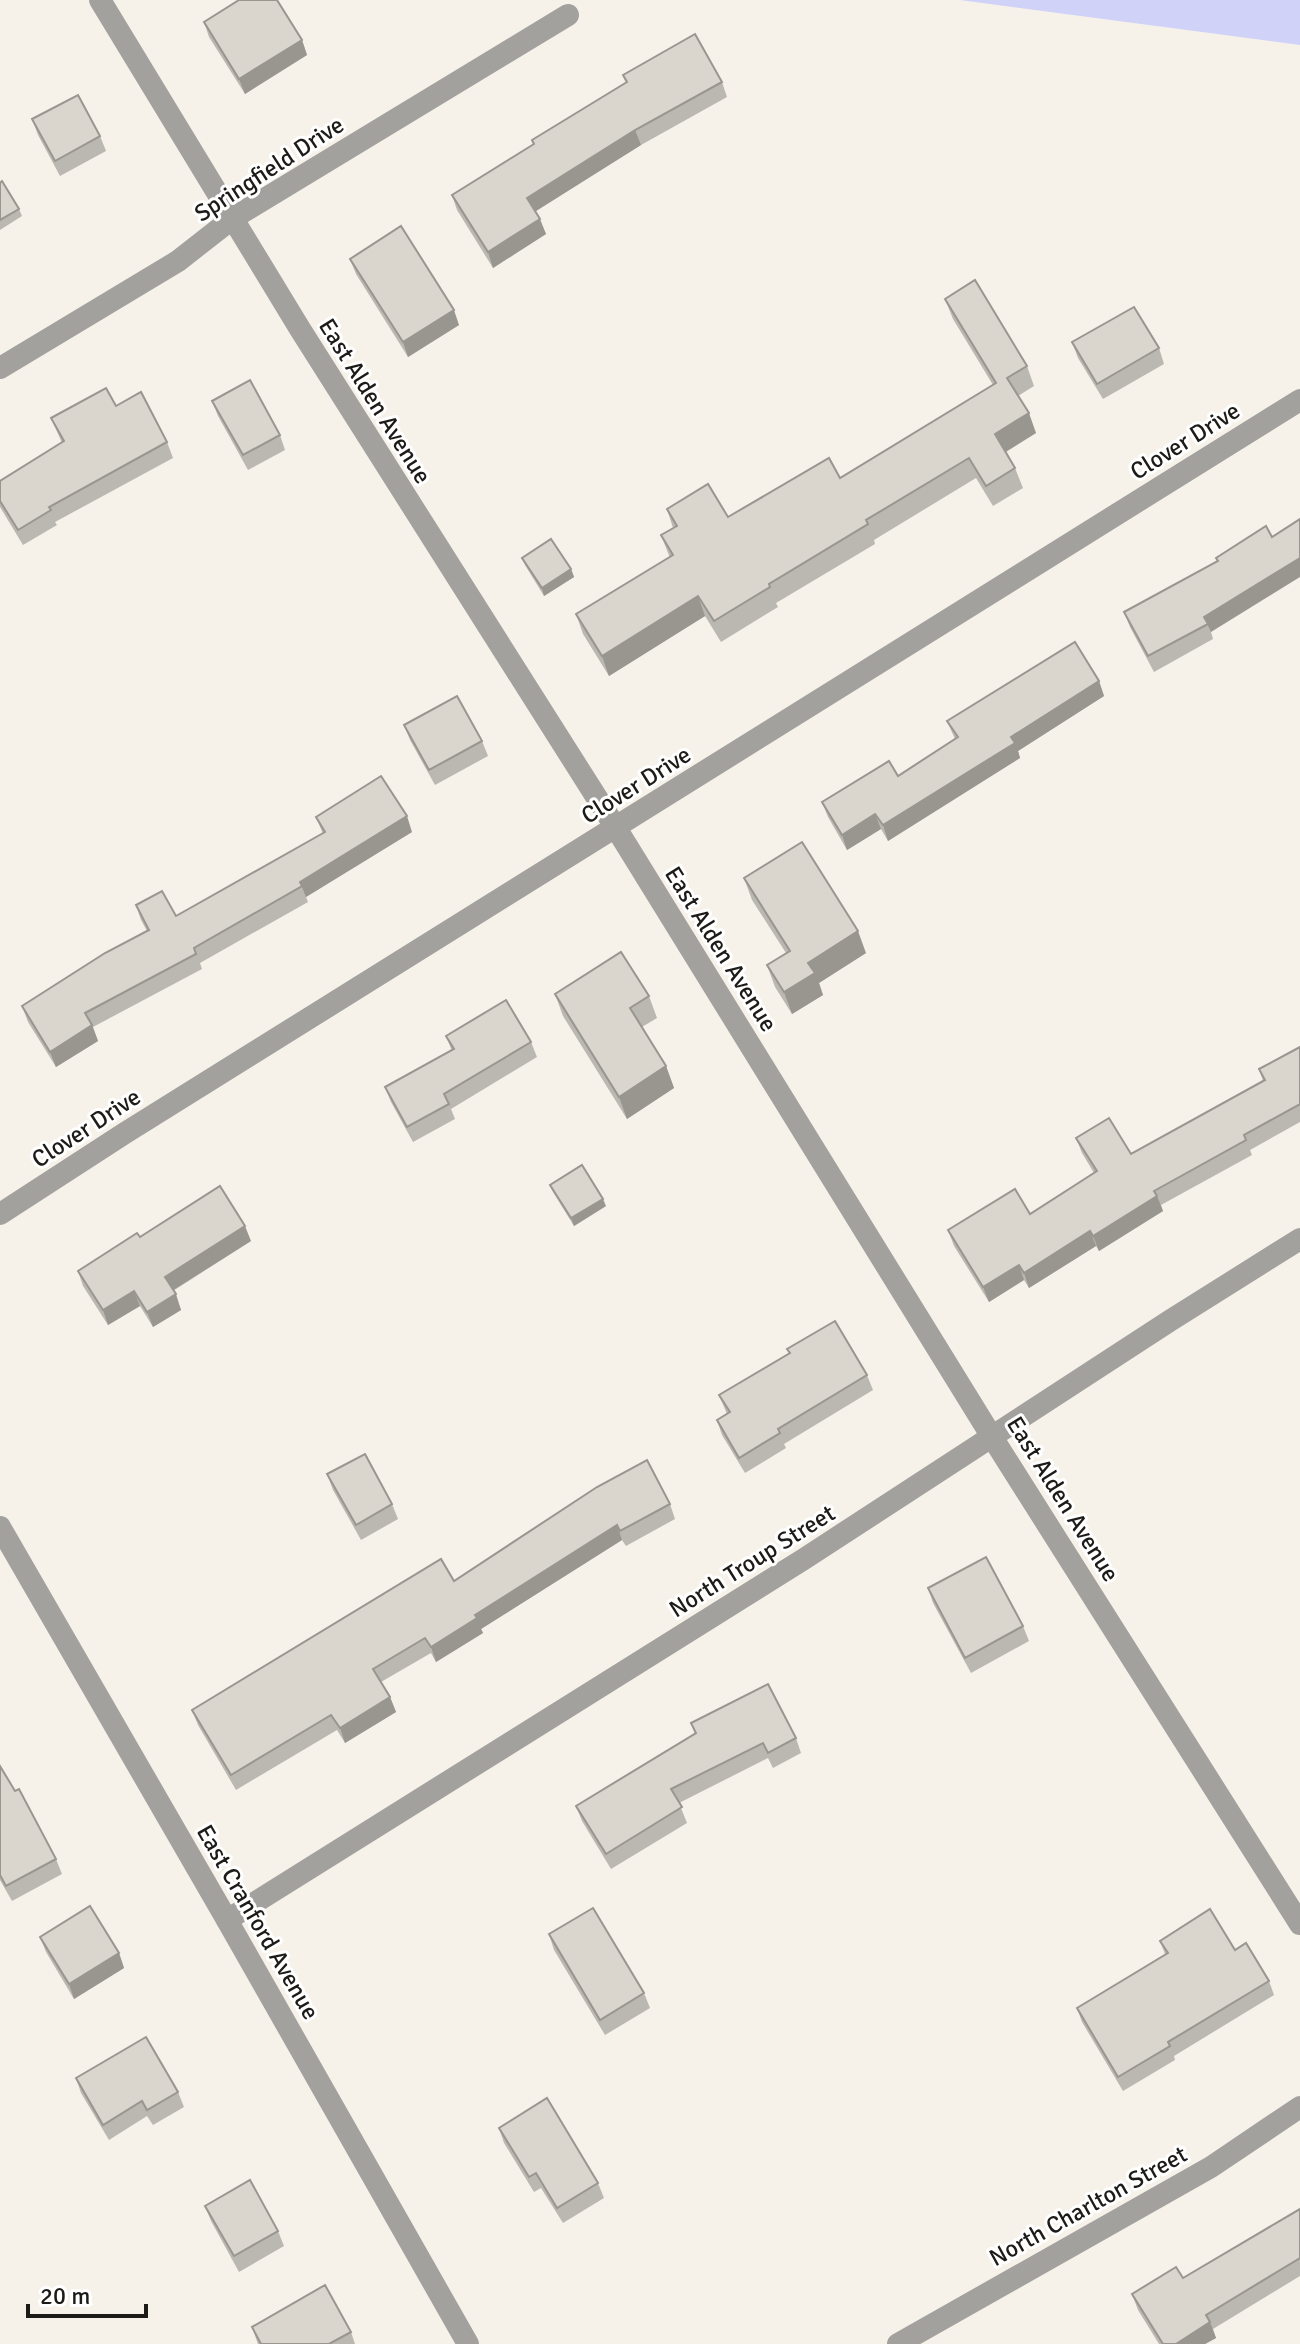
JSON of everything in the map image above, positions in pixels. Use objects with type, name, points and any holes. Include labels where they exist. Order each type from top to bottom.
[{"type":"street","name":"East Alden Avenue","points":[[100,0],[380,458],[616,828],[992,1437],[1300,1924]]},
{"type":"street","name":"Springfield Drive","points":[[0,368],[178,261],[233,218],[568,15]]},
{"type":"street","name":"Clover Drive","points":[[0,1214],[1300,400]]},
{"type":"street","name":"North Troup Street","points":[[227,1920],[804,1559],[1300,1239]]},
{"type":"street","name":"East Cranford Avenue","points":[[0,1527],[468,2344]]},
{"type":"street","name":"North Charlton Street","points":[[898,2344],[1211,2167],[1300,2107]]},
{"type":"shaded area","points":[[960,0],[1300,0],[1300,45]]},
{"type":"building","points":[[239,0],[277,0],[302,40],[239,79],[204,22]]},
{"type":"building","points":[[695,34],[722,82],[635,130],[527,198],[540,219],[488,252],[452,195],[534,144],[532,140],[627,82],[623,75]]},
{"type":"building","points":[[78,95],[100,136],[55,161],[32,119]]},
{"type":"building","points":[[2,181],[19,209],[0,220],[0,183]]},
{"type":"building","points":[[401,226],[454,310],[403,342],[350,259]]},
{"type":"building","points":[[975,280],[1027,366],[1007,378],[1029,413],[995,434],[1015,468],[986,486],[969,458],[866,520],[868,524],[714,621],[698,596],[602,656],[576,614],[673,555],[661,535],[677,526],[667,509],[708,484],[728,517],[829,458],[840,478],[996,383],[945,299]]},
{"type":"building","points":[[1134,307],[1159,348],[1097,384],[1072,342]]},
{"type":"building","points":[[250,380],[280,435],[243,455],[212,401]]},
{"type":"building","points":[[106,388],[116,406],[141,392],[167,442],[49,507],[51,510],[18,530],[0,501],[0,481],[64,441],[51,418]]},
{"type":"building","points":[[1300,519],[1300,558],[1204,617],[1208,624],[1148,656],[1124,612],[1218,561],[1216,558],[1266,526],[1272,537]]},
{"type":"building","points":[[551,539],[571,569],[542,588],[522,558]]},
{"type":"building","points":[[1075,642],[1099,681],[1011,737],[1015,743],[883,825],[875,814],[842,835],[822,802],[889,761],[898,776],[958,737],[947,721]]},
{"type":"building","points":[[457,696],[482,741],[429,770],[404,725]]},
{"type":"building","points":[[381,776],[407,816],[300,882],[302,886],[194,948],[196,954],[85,1013],[92,1025],[50,1052],[22,1006],[105,953],[149,930],[136,905],[162,891],[176,916],[325,832],[316,817]]},
{"type":"building","points":[[802,842],[858,931],[808,963],[815,973],[784,992],[767,965],[790,951],[744,878]]},
{"type":"building","points":[[621,952],[649,996],[630,1008],[666,1066],[619,1097],[555,994]]},
{"type":"building","points":[[506,1000],[531,1042],[444,1094],[449,1104],[407,1127],[385,1087],[454,1049],[446,1036]]},
{"type":"building","points":[[1300,1047],[1300,1104],[1244,1135],[1246,1140],[1154,1191],[1157,1196],[1093,1236],[1090,1231],[1024,1273],[1019,1265],[983,1287],[948,1230],[1015,1189],[1030,1214],[1097,1171],[1076,1138],[1109,1118],[1131,1154],[1265,1080],[1259,1069]]},
{"type":"building","points":[[582,1165],[603,1199],[571,1218],[550,1185]]},
{"type":"building","points":[[220,1186],[245,1226],[165,1277],[176,1294],[147,1312],[134,1291],[103,1310],[78,1271],[137,1233],[140,1237]]},
{"type":"building","points":[[835,1321],[867,1375],[778,1429],[780,1433],[739,1458],[717,1420],[730,1412],[719,1395],[790,1353],[787,1349]]},
{"type":"building","points":[[365,1454],[392,1504],[356,1525],[327,1474]]},
{"type":"building","points":[[647,1460],[670,1504],[620,1531],[617,1525],[475,1615],[477,1618],[431,1647],[425,1638],[373,1669],[390,1697],[340,1728],[331,1715],[231,1775],[192,1710],[441,1559],[454,1581],[597,1487]]},
{"type":"building","points":[[986,1557],[1023,1626],[965,1658],[928,1588]]},
{"type":"building","points":[[768,1684],[796,1738],[768,1753],[763,1743],[671,1789],[682,1807],[606,1854],[576,1806],[696,1733],[691,1723]]},
{"type":"building","points":[[0,1766],[15,1791],[19,1789],[56,1859],[6,1886],[0,1875]]},
{"type":"building","points":[[90,1906],[119,1953],[69,1984],[40,1937]]},
{"type":"building","points":[[593,1908],[644,1993],[600,2020],[549,1934]]},
{"type":"building","points":[[1210,1909],[1235,1950],[1246,1943],[1269,1981],[1168,2042],[1170,2046],[1118,2077],[1077,2008],[1168,1953],[1160,1941]]},
{"type":"building","points":[[146,2037],[178,2092],[147,2110],[142,2101],[103,2125],[76,2078]]},
{"type":"building","points":[[547,2098],[598,2183],[557,2208],[536,2173],[529,2177],[499,2128]]},
{"type":"building","points":[[250,2180],[278,2231],[234,2256],[205,2206]]},
{"type":"building","points":[[1300,2209],[1300,2258],[1206,2315],[1210,2322],[1176,2344],[1163,2344],[1132,2294],[1176,2267],[1183,2278]]},
{"type":"building","points":[[325,2285],[351,2332],[329,2344],[261,2344],[252,2327]]}]
